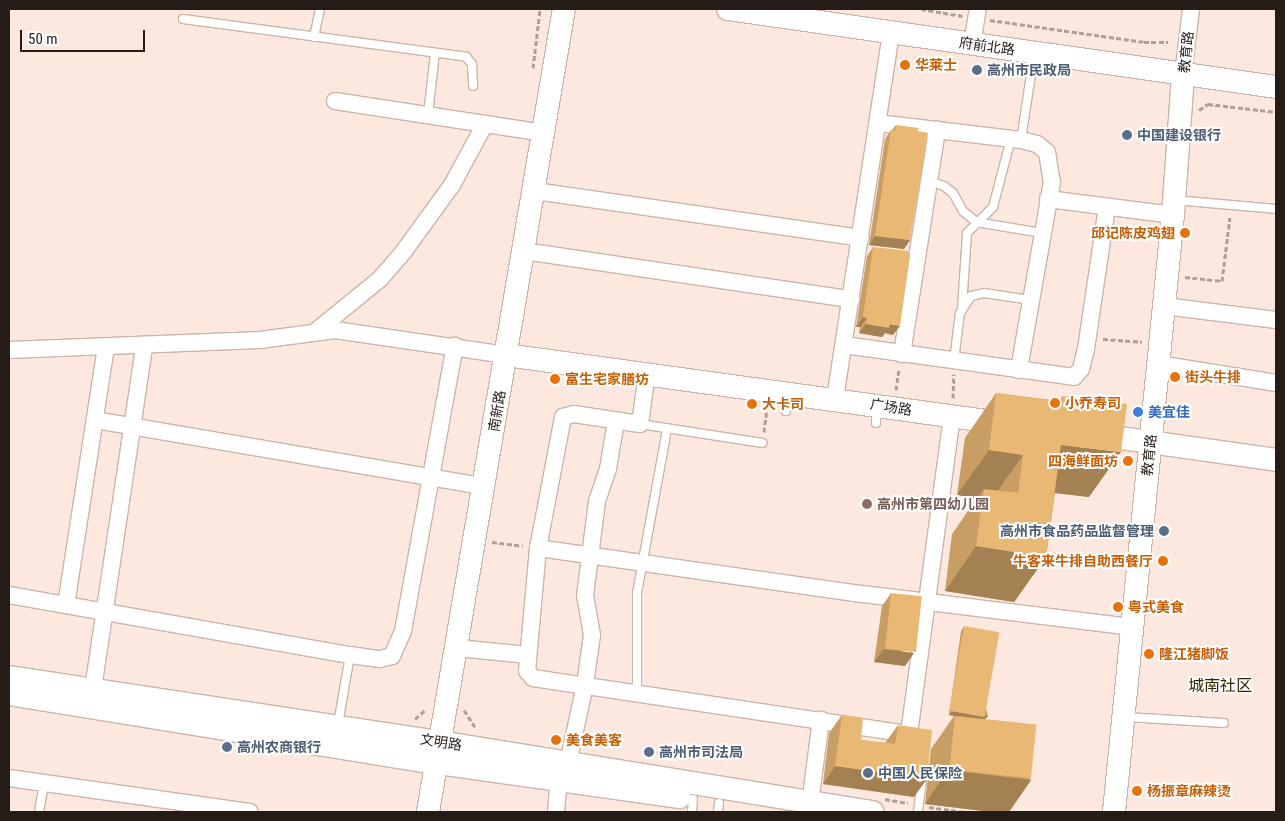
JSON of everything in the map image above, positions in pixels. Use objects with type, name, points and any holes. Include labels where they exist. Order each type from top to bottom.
[{"type":"street","name":"南新路","points":[[428,812],[535,191],[564,9]]},
{"type":"street","name":"教育路","points":[[1114,812],[1167,275],[1183,75],[1191,9]]},
{"type":"street","name":"府前北路","points":[[742,10],[1276,87]]},
{"type":"street","points":[[972,44],[977,13]]},
{"type":"street","points":[[835,399],[851,299],[863,246],[891,32]]},
{"type":"street","points":[[336,101],[543,133]]},
{"type":"street","points":[[878,123],[1016,139],[1037,144],[1050,157],[1052,173],[1018,370]]},
{"type":"street","points":[[315,332],[380,279],[404,251],[457,178],[486,124]]},
{"type":"street","points":[[902,354],[912,256],[929,181],[937,130]]},
{"type":"street","points":[[535,191],[863,246]]},
{"type":"street","points":[[1048,199],[1107,207],[1173,207]]},
{"type":"street","points":[[844,346],[1074,377],[1081,369],[1088,337],[1107,207]]},
{"type":"street","points":[[524,251],[851,299]]},
{"type":"street","points":[[1164,306],[1276,320]]},
{"type":"street","points":[[9,350],[260,340],[315,332],[356,332],[506,355]]},
{"type":"street","points":[[93,690],[144,346]]},
{"type":"street","points":[[9,595],[380,659],[392,656],[396,651],[403,631],[455,346]]},
{"type":"street","points":[[66,605],[106,347]]},
{"type":"street","points":[[1158,354],[1276,383]]},
{"type":"street","name":"广场路","points":[[506,355],[647,374],[781,399],[835,399],[953,404],[1030,426]]},
{"type":"street","points":[[647,374],[640,424],[574,414],[564,417],[538,548],[527,674],[533,678],[821,720],[915,736],[926,602],[953,404]]},
{"type":"street","points":[[95,420],[483,486]]},
{"type":"street","points":[[556,812],[563,772],[585,685],[592,628],[585,606],[590,555],[597,501],[608,469],[616,421]]},
{"type":"street","points":[[1069,432],[1276,460]]},
{"type":"street","points":[[538,548],[926,602],[1133,627]]},
{"type":"street","points":[[457,648],[528,655]]},
{"type":"street","name":"文明路","points":[[9,677],[337,726],[438,752]]},
{"type":"street","name":"文明路","points":[[9,694],[438,752],[563,772],[810,803],[877,805]]},
{"type":"street","points":[[810,803],[821,720]]},
{"type":"street","name":"文明路","points":[[563,772],[693,806],[772,812]]},
{"type":"street","points":[[9,778],[250,812]]},
{"type":"lane","points":[[314,37],[320,9]]},
{"type":"lane","points":[[183,19],[466,58],[471,61],[473,86]]},
{"type":"lane","points":[[428,116],[435,53]]},
{"type":"lane","points":[[954,361],[962,307],[963,255],[967,233],[993,207],[1016,139],[1034,53]]},
{"type":"lane","points":[[929,181],[944,186],[953,193],[963,211],[976,222],[1042,233]]},
{"type":"lane","points":[[1173,207],[1231,204],[1276,209]]},
{"type":"lane","points":[[962,307],[971,296],[984,293],[1031,300]]},
{"type":"lane","points":[[640,424],[762,443]]},
{"type":"lane","points":[[637,693],[640,643],[637,604],[667,428]]},
{"type":"lane","points":[[337,726],[350,654]]},
{"type":"lane","points":[[1124,716],[1224,723]]},
{"type":"lane","points":[[919,809],[923,766]]},
{"type":"lane","points":[[39,812],[44,782]]},
{"type":"path","points":[[920,9],[977,13],[1144,42],[1168,42]]},
{"type":"path","points":[[1167,275],[1222,281],[1231,204]]},
{"type":"path","points":[[1088,337],[1158,354]]},
{"type":"path","points":[[889,402],[902,354]]},
{"type":"path","points":[[953,404],[954,361]]},
{"type":"path","points":[[762,443],[781,399]]},
{"type":"path","points":[[474,540],[538,548]]},
{"type":"path","points":[[464,700],[471,723],[484,731]]},
{"type":"path","points":[[877,805],[966,812]]},
{"type":"building","points":[[896,125],[919,128],[918,131],[928,133],[910,240],[875,236],[891,130],[895,131]]},
{"type":"building","points":[[873,247],[908,251],[910,256],[900,326],[890,324],[889,328],[866,324],[867,318],[863,317]]},
{"type":"building","points":[[996,393],[1062,402],[1063,396],[1127,404],[1121,452],[1061,445],[1046,557],[976,546],[984,489],[1018,493],[1023,455],[989,450]]},
{"type":"building","points":[[891,593],[922,596],[916,652],[885,649]]},
{"type":"building","points":[[964,626],[999,632],[985,717],[949,711]]},
{"type":"building","points":[[842,715],[863,718],[861,740],[895,744],[898,725],[932,730],[927,779],[835,766]]},
{"type":"building","points":[[955,716],[1037,725],[1031,778],[949,770]]},
{"type":"place","name":"华莱士","points":[[905,65]]},
{"type":"place","name":"高州市民政局","points":[[977,70]]},
{"type":"place","name":"中国建设银行","points":[[1127,135]]},
{"type":"place","name":"邱记陈皮鸡翅","points":[[1185,233]]},
{"type":"place","name":"街头牛排","points":[[1175,377]]},
{"type":"place","name":"富生宅家膳坊","points":[[555,379]]},
{"type":"place","name":"小乔寿司","points":[[1055,403]]},
{"type":"place","name":"大卡司","points":[[752,404]]},
{"type":"place","name":"美宜佳","points":[[1138,412]]},
{"type":"place","name":"四海鲜面坊","points":[[1128,461]]},
{"type":"place","name":"高州市第四幼儿园","points":[[867,504]]},
{"type":"place","name":"高州市食品药品监督管理","points":[[1164,531]]},
{"type":"place","name":"牛客来牛排自助西餐厅","points":[[1163,561]]},
{"type":"place","name":"粤式美食","points":[[1118,607]]},
{"type":"place","name":"隆江猪脚饭","points":[[1149,654]]},
{"type":"place","name":"美食美客","points":[[556,740]]},
{"type":"place","name":"高州农商银行","points":[[227,747]]},
{"type":"place","name":"高州市司法局","points":[[649,752]]},
{"type":"place","name":"中国人民保险","points":[[868,773]]},
{"type":"place","name":"杨振章麻辣烫","points":[[1137,791]]},
{"type":"district","name":"城南社区","points":[[1220,686]]}]
